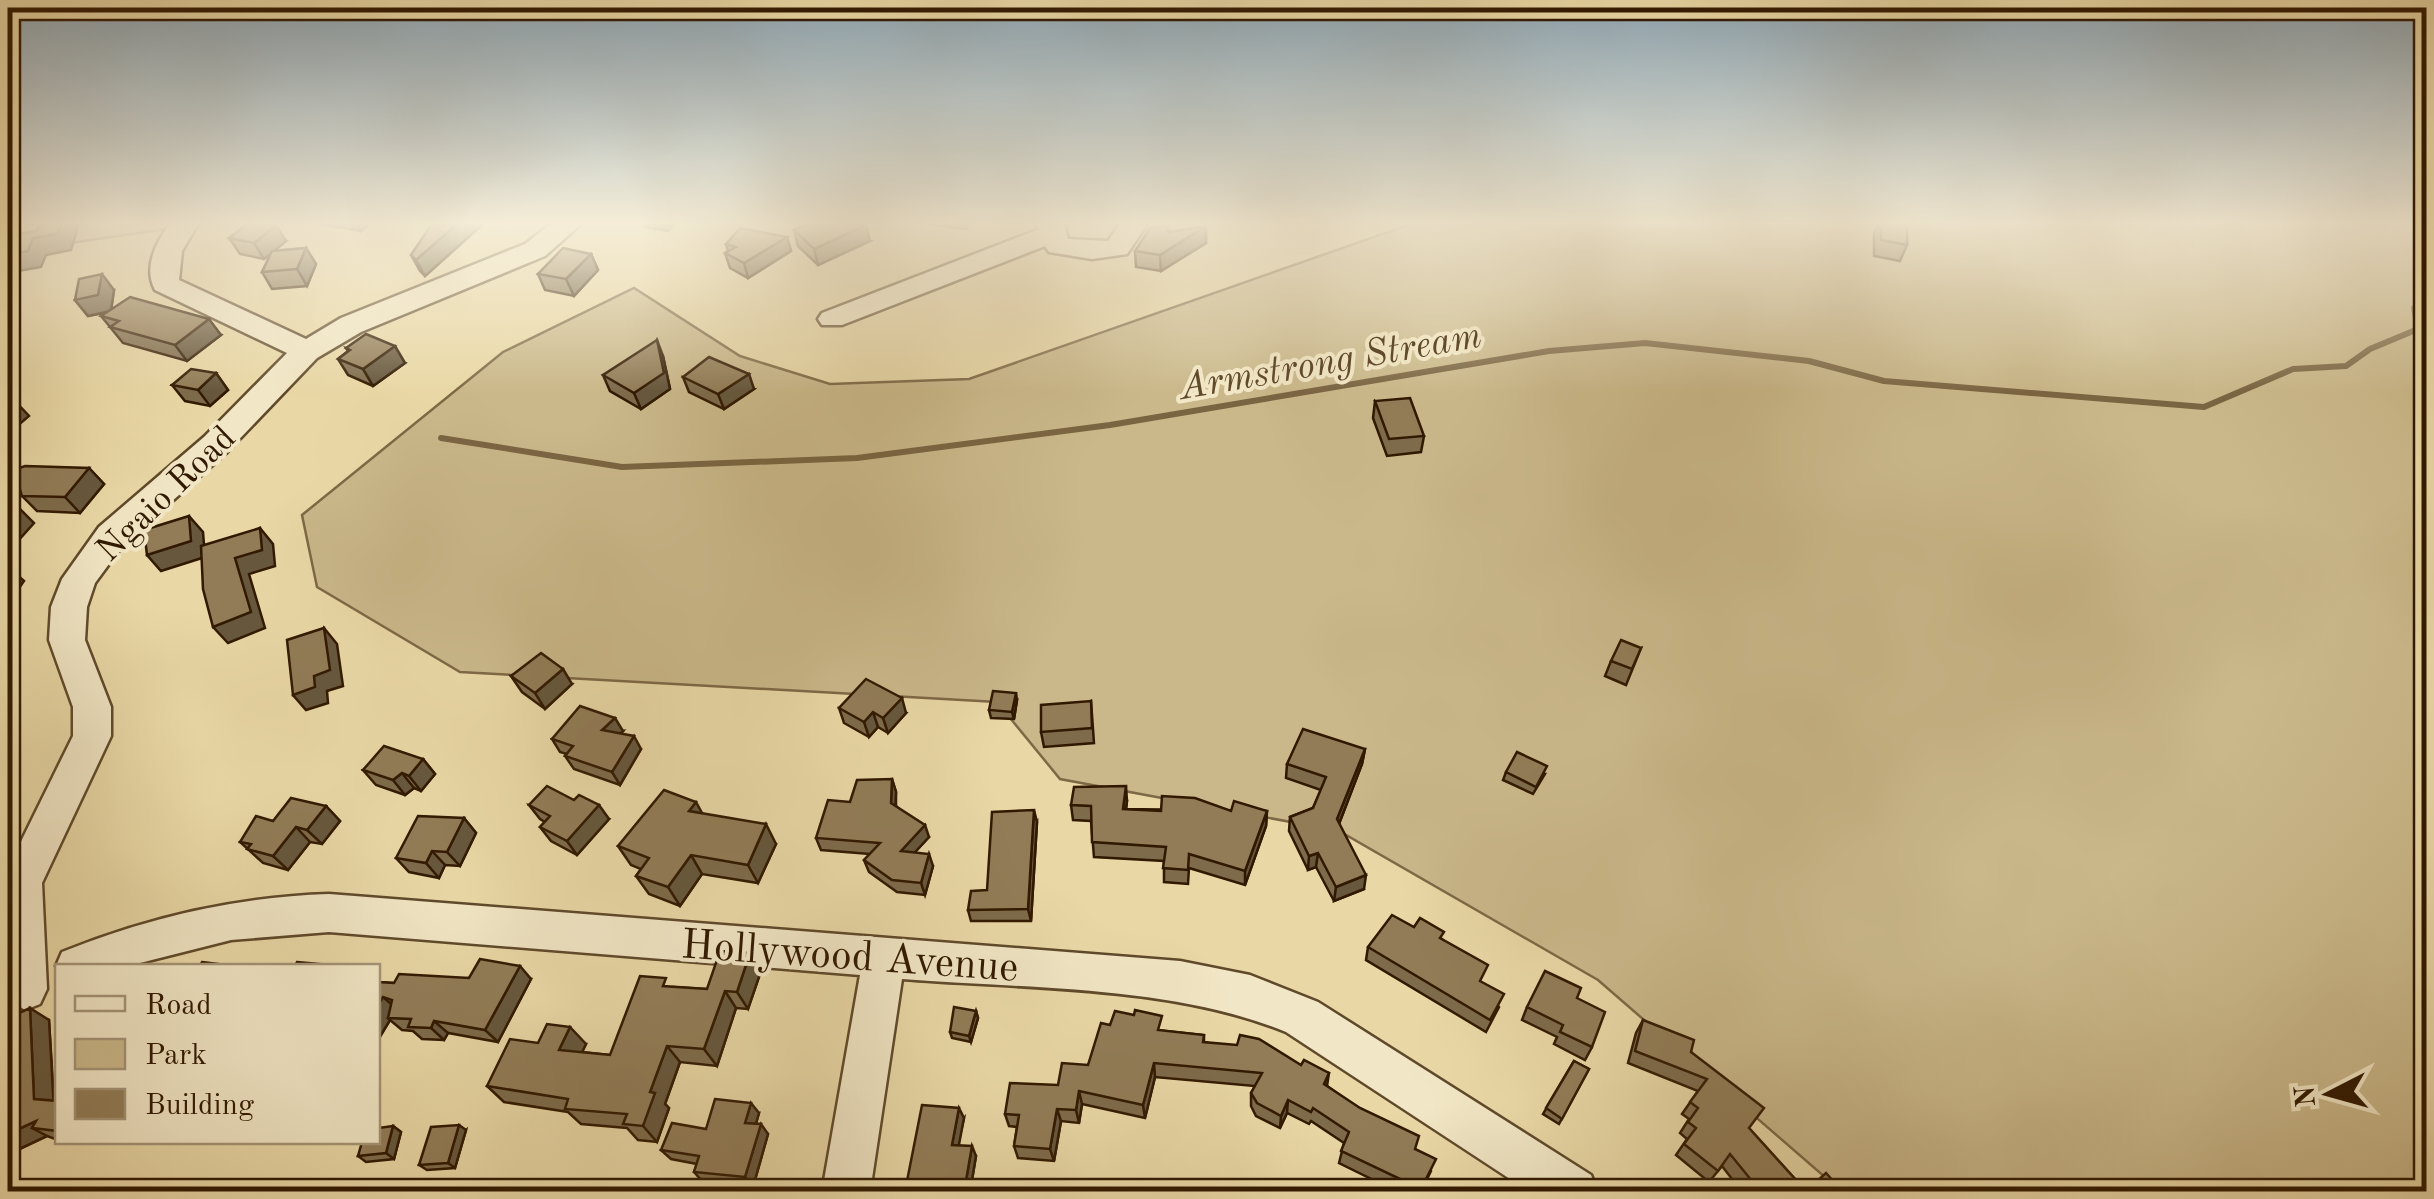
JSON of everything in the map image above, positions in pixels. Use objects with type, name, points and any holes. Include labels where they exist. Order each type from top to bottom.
[{"type":"street","points":[[166,280],[166,284],[307,351]]},
{"type":"street","name":"Ngaio Road","points":[[30,987],[21,883],[92,736],[92,707],[67,640],[69,607],[78,578],[110,536],[239,422],[307,351],[351,325],[462,280]]},
{"type":"street","points":[[832,320],[928,280]]},
{"type":"street","name":"Hollywood Avenue","points":[[82,964],[130,944],[196,925],[295,914],[1180,981],[1250,996],[1302,1017],[1574,1192]]},
{"type":"street","points":[[846,1192],[884,958]]},
{"type":"green space","points":[[1251,280],[2426,280],[2426,1191],[1841,1191],[1598,980],[1339,831],[1060,779],[997,702],[460,672],[317,587],[302,515],[503,352],[634,288],[740,356],[830,384],[969,379]]},
{"type":"building","points":[[79,280],[101,280],[98,295],[75,300]]},
{"type":"building","points":[[130,297],[209,319],[175,345],[110,327],[119,321],[101,316]]},
{"type":"building","points":[[366,334],[395,346],[363,369],[338,359],[350,350],[346,348]]},
{"type":"building","points":[[657,340],[664,373],[634,393],[603,375]]},
{"type":"building","points":[[709,357],[749,374],[718,394],[683,377]]},
{"type":"building","points":[[191,369],[216,373],[198,390],[172,385]]},
{"type":"building","points":[[1410,398],[1424,436],[1389,439],[1375,401]]},
{"type":"building","points":[[25,466],[89,468],[65,497],[22,496],[14,470]]},
{"type":"building","points":[[189,516],[191,541],[147,555],[144,530]]},
{"type":"building","points":[[260,528],[262,550],[235,558],[251,612],[213,627],[203,589],[201,546]]},
{"type":"building","points":[[324,628],[330,670],[314,676],[315,687],[293,695],[287,640]]},
{"type":"building","points":[[1621,640],[1641,648],[1632,669],[1611,661]]},
{"type":"building","points":[[541,653],[563,669],[535,693],[511,676]]},
{"type":"building","points":[[866,679],[902,698],[883,718],[873,712],[864,722],[839,708]]},
{"type":"building","points":[[993,691],[1016,693],[1012,712],[989,710]]},
{"type":"building","points":[[1091,701],[1092,728],[1041,732],[1041,705]]},
{"type":"building","points":[[580,706],[615,718],[602,730],[634,736],[612,772],[565,756],[573,746],[552,739]]},
{"type":"building","points":[[1303,729],[1365,749],[1337,819],[1366,875],[1336,887],[1318,853],[1309,856],[1290,817],[1313,808],[1326,777],[1287,764]]},
{"type":"building","points":[[384,746],[423,759],[409,776],[402,773],[393,780],[363,770]]},
{"type":"building","points":[[1517,752],[1547,766],[1536,787],[1506,772]]},
{"type":"building","points":[[892,779],[891,803],[925,825],[901,851],[929,854],[921,883],[892,880],[864,860],[880,843],[816,838],[828,800],[850,802],[857,780]]},
{"type":"building","points":[[547,786],[574,800],[579,795],[599,805],[567,841],[540,827],[550,816],[529,805]]},
{"type":"building","points":[[1126,786],[1123,809],[1161,811],[1162,796],[1195,798],[1231,811],[1234,801],[1267,811],[1245,871],[1189,854],[1188,870],[1163,868],[1166,847],[1092,842],[1091,806],[1071,805],[1074,787]]},
{"type":"building","points":[[664,790],[696,802],[689,811],[766,824],[748,865],[691,855],[668,887],[636,876],[649,858],[618,846]]},
{"type":"building","points":[[291,798],[326,806],[307,830],[296,827],[273,856],[247,849],[251,844],[240,842],[256,816],[273,821]]},
{"type":"building","points":[[1034,810],[1028,909],[968,910],[971,891],[987,890],[992,812]]},
{"type":"building","points":[[418,816],[464,818],[447,852],[432,851],[426,863],[396,858]]},
{"type":"building","points":[[1392,915],[1414,927],[1420,918],[1444,932],[1440,938],[1488,965],[1480,981],[1504,994],[1490,1020],[1368,947]]},
{"type":"building","points":[[720,951],[750,953],[737,992],[725,991],[704,1049],[667,1046],[650,1092],[655,1093],[643,1126],[623,1124],[627,1114],[565,1109],[568,1099],[487,1086],[510,1039],[538,1043],[547,1024],[570,1027],[559,1050],[610,1055],[640,976],[666,978],[663,986],[707,989]]},
{"type":"building","points":[[480,959],[520,966],[485,1030],[434,1021],[431,1028],[408,1027],[411,1019],[388,1018],[392,1000],[383,997],[380,1002],[380,982],[394,983],[399,974],[469,978]]},
{"type":"building","points":[[1545,971],[1581,988],[1577,998],[1605,1012],[1592,1047],[1560,1032],[1563,1025],[1527,1007]]},
{"type":"building","points":[[954,1007],[976,1011],[969,1036],[950,1032]]},
{"type":"building","points":[[30,1008],[34,1099],[55,1101],[55,1131],[32,1128],[36,1121],[8,1134],[8,1018]]},
{"type":"building","points":[[1135,1010],[1162,1016],[1158,1030],[1204,1035],[1203,1042],[1237,1045],[1240,1035],[1259,1039],[1301,1065],[1304,1060],[1329,1073],[1324,1084],[1360,1108],[1419,1136],[1415,1149],[1436,1159],[1421,1189],[1341,1151],[1349,1132],[1313,1108],[1311,1112],[1288,1100],[1281,1116],[1257,1103],[1251,1093],[1262,1073],[1154,1063],[1143,1105],[1079,1091],[1076,1110],[1057,1109],[1050,1149],[1014,1146],[1019,1115],[1005,1114],[1010,1083],[1058,1085],[1062,1063],[1088,1065],[1101,1023],[1110,1025],[1115,1011],[1134,1015]]},
{"type":"building","points":[[1643,1020],[1694,1040],[1691,1052],[1764,1108],[1749,1128],[1806,1191],[1826,1173],[1843,1192],[1761,1192],[1730,1154],[1718,1171],[1684,1144],[1696,1128],[1688,1122],[1698,1108],[1690,1102],[1707,1079],[1635,1051]]},
{"type":"building","points":[[1574,1061],[1589,1069],[1562,1119],[1546,1108]]},
{"type":"building","points":[[715,1099],[751,1103],[745,1123],[761,1124],[745,1177],[694,1172],[699,1156],[661,1150],[672,1123],[706,1129]]},
{"type":"building","points":[[922,1105],[959,1108],[952,1145],[972,1146],[964,1192],[921,1192],[923,1182],[907,1181]]},
{"type":"building","points":[[459,1125],[448,1163],[419,1165],[431,1127]]},
{"type":"building","points":[[393,1126],[386,1153],[358,1156],[361,1144],[380,1144],[380,1128]]},
{"type":"building","points":[[118,1182],[142,1184],[138,1192],[113,1192]]},
{"type":"building","points":[[11,1183],[34,1186],[30,1192],[8,1192]]},
{"type":"building","points":[[541,1188],[566,1189],[540,1192]]},
{"type":"waterway","name":"Armstrong Stream","points":[[441,438],[622,467],[857,458],[1110,425],[1549,351],[1645,343],[1809,361],[1884,381],[2204,407],[2293,369],[2346,366],[2370,349],[2418,329],[2414,308],[2426,305]]}]
